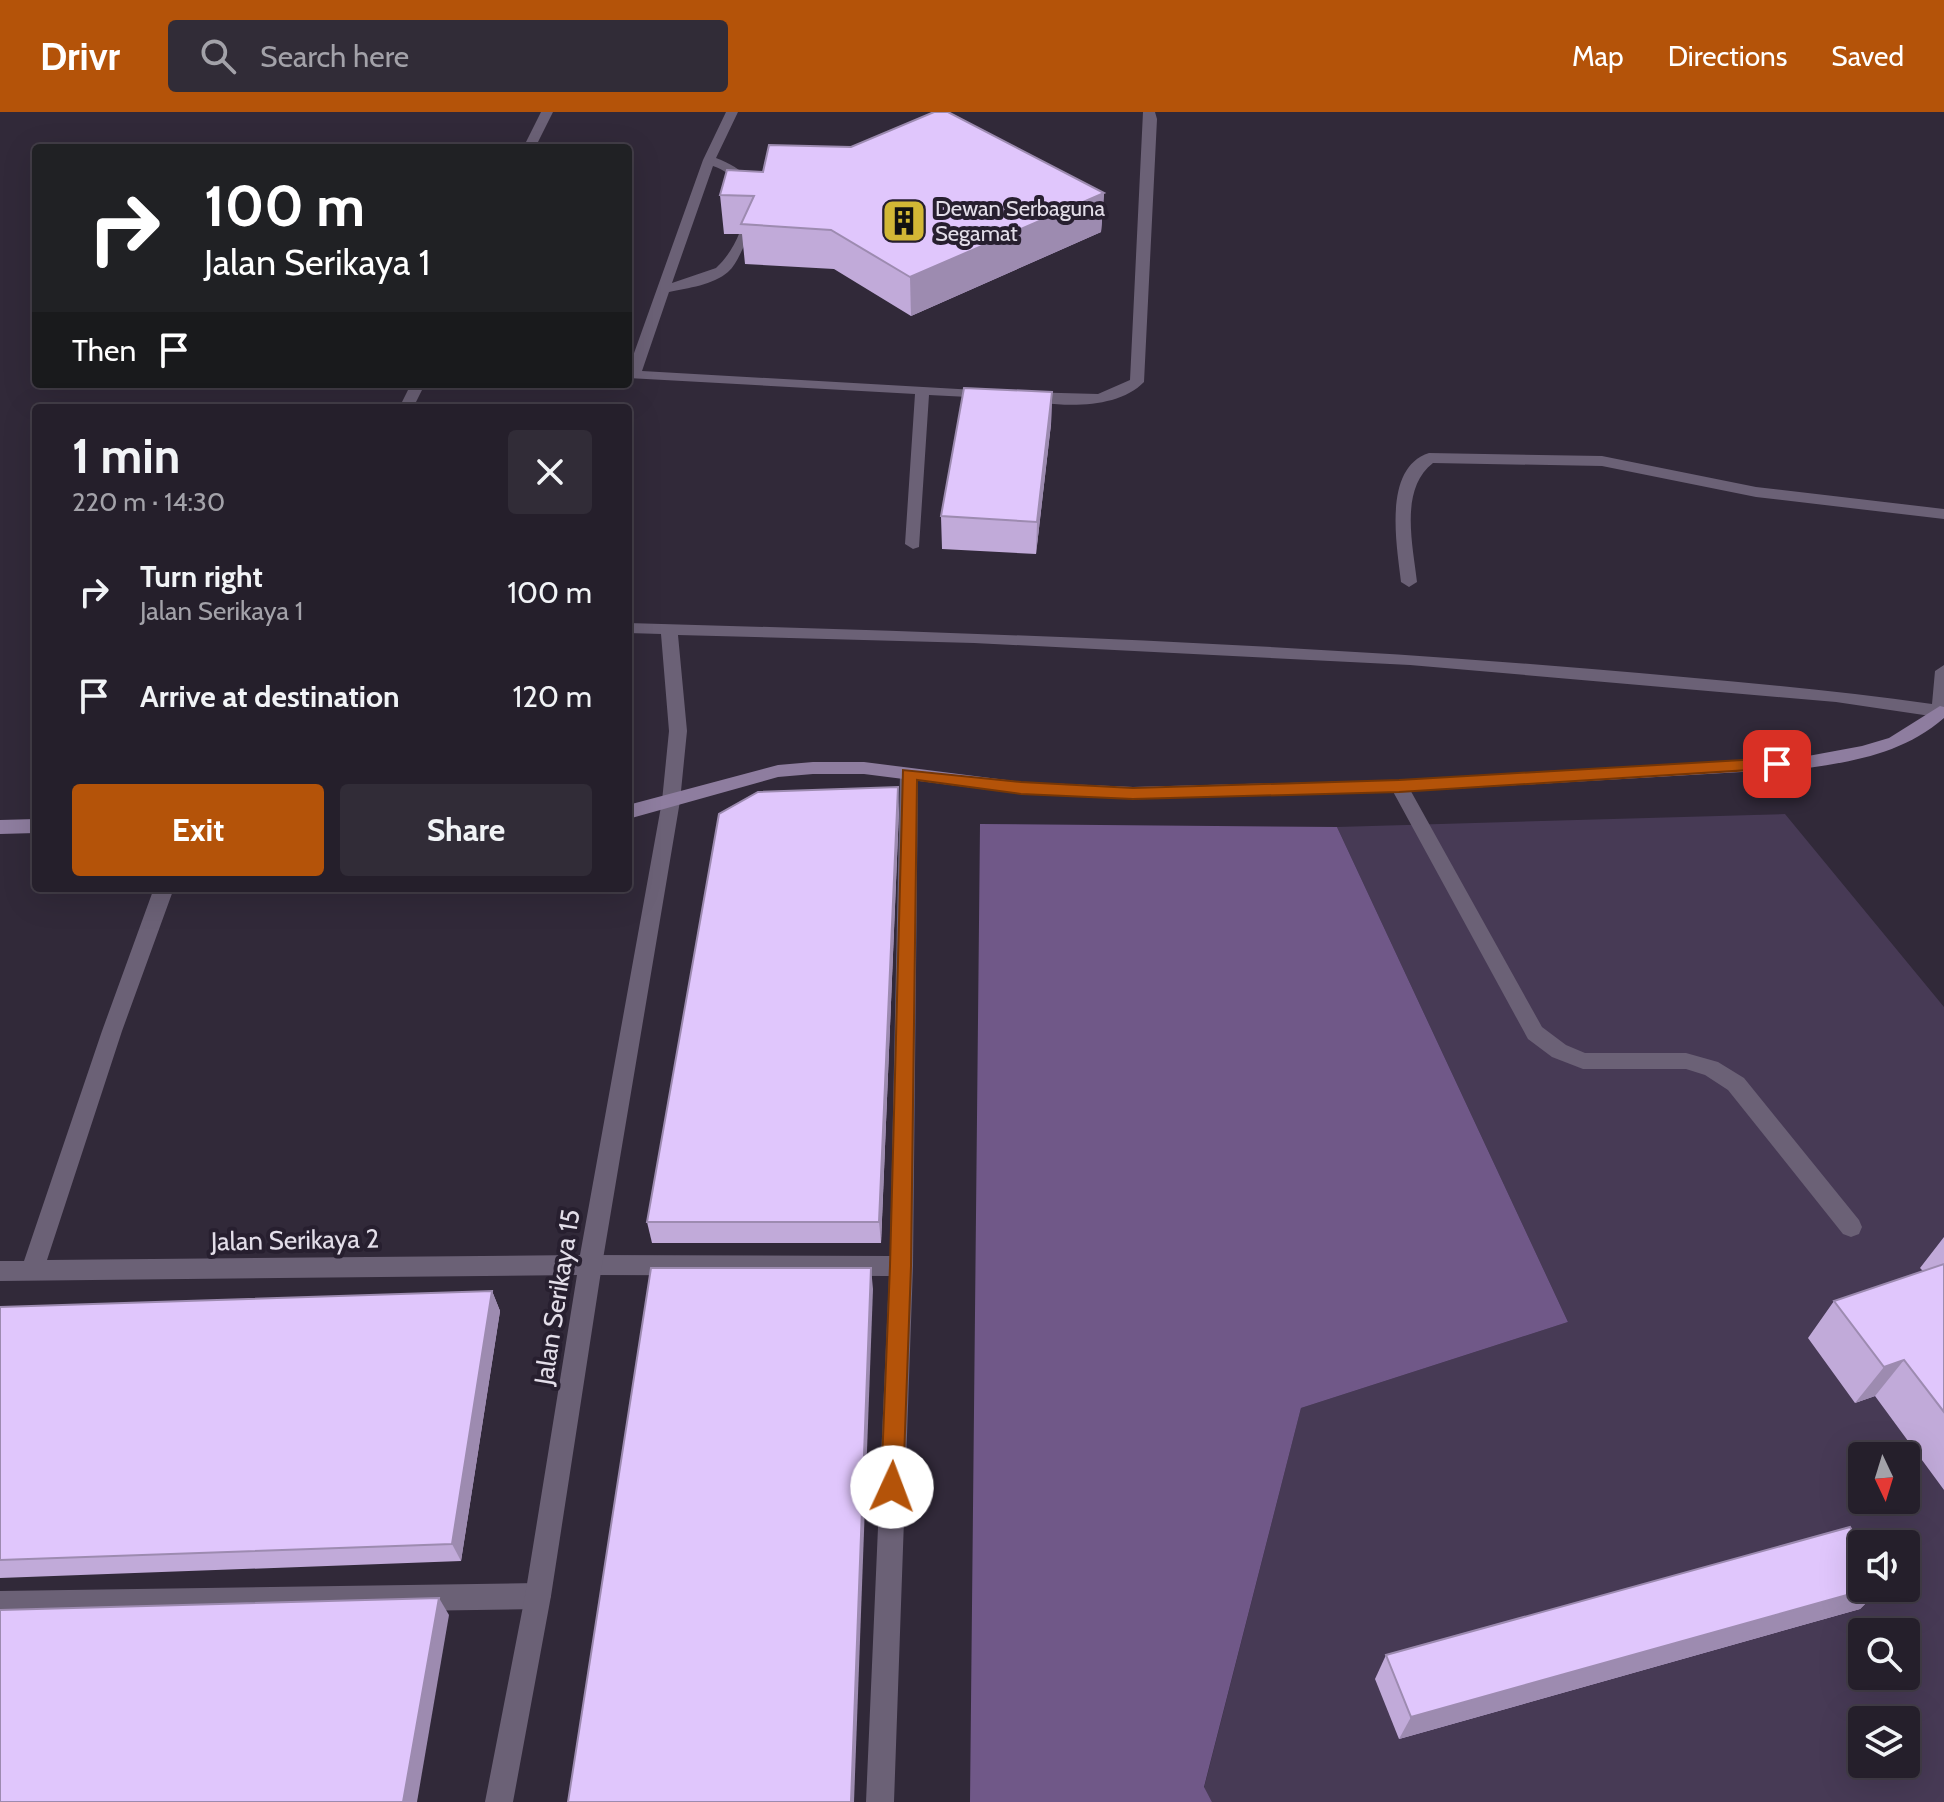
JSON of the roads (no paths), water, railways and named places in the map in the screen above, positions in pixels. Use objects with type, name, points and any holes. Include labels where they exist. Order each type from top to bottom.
[{"type":"street","points":[[531,144],[547,112]]},
{"type":"street","points":[[632,371],[709,160],[732,112]]},
{"type":"street","points":[[632,374],[1084,399],[1126,391],[1137,382],[1148,230],[1149,112]]},
{"type":"street","points":[[662,290],[722,270],[745,234],[751,210],[749,185],[745,177],[729,165],[709,160]]},
{"type":"street","points":[[913,544],[922,391]]},
{"type":"street","points":[[1409,582],[1403,524],[1407,482],[1419,463],[1429,458],[1602,461],[1756,492],[1944,514]]},
{"type":"street","points":[[632,628],[974,638],[1410,659],[1836,696],[1942,712]]},
{"type":"street","name":"Jalan Serikaya 15","points":[[499,1802],[538,1596],[590,1265],[671,801],[678,731],[669,629]]},
{"type":"street","points":[[632,811],[778,771],[813,768],[864,768],[1021,788],[1133,793],[1399,786],[1833,758],[1891,744],[1921,731],[1942,712],[1944,671]]},
{"type":"street","points":[[880,1802],[901,1266],[909,774]]},
{"type":"street","points":[[1399,786],[1535,1033],[1559,1051],[1583,1061],[1686,1061],[1711,1068],[1736,1084],[1851,1227]]},
{"type":"street","points":[[0,827],[32,826]]},
{"type":"street","points":[[32,1270],[112,1031],[163,892]]},
{"type":"street","name":"Jalan Serikaya 2","points":[[0,1271],[590,1265],[901,1266]]},
{"type":"street","points":[[0,1604],[538,1596]]},
{"type":"place","name":"Dewan Serbaguna Segamat","points":[[904,221]]}]
